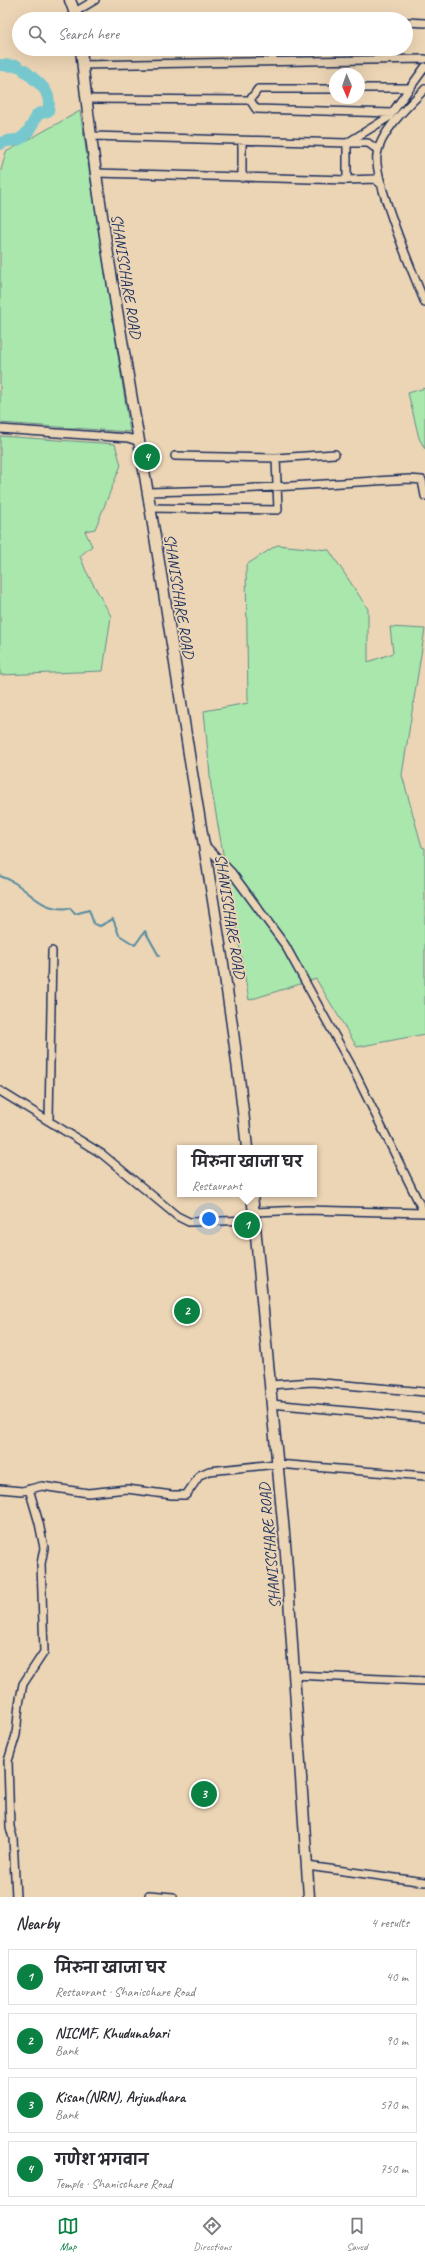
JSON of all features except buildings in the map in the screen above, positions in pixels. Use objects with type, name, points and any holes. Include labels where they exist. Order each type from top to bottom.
[{"type":"street","points":[[70,0],[75,12]]},
{"type":"street","points":[[80,12],[94,0]]},
{"type":"street","points":[[413,22],[425,23]]},
{"type":"street","name":"SHANISCHARE ROAD","points":[[81,56],[96,173],[118,323],[140,442],[216,911],[240,1076],[247,1145]]},
{"type":"street","points":[[273,56],[273,62]]},
{"type":"street","points":[[82,65],[425,59]]},
{"type":"street","points":[[347,143],[392,113],[425,67]]},
{"type":"street","points":[[365,88],[410,88]]},
{"type":"street","points":[[250,100],[258,89],[329,89]]},
{"type":"street","points":[[425,89],[395,122],[376,156],[382,185],[425,302]]},
{"type":"street","points":[[86,99],[250,100]]},
{"type":"street","points":[[250,100],[256,109],[392,113]]},
{"type":"street","points":[[92,136],[368,143],[378,150]]},
{"type":"street","points":[[242,140],[242,178]]},
{"type":"street","points":[[347,143],[347,180]]},
{"type":"street","points":[[96,173],[242,178],[347,180],[375,179],[382,185]]},
{"type":"street","points":[[0,429],[128,438],[140,442]]},
{"type":"street","points":[[174,456],[276,458],[335,454]]},
{"type":"street","points":[[150,508],[278,510],[276,458]]},
{"type":"street","points":[[148,492],[277,487],[409,479],[422,480],[425,496]]},
{"type":"street","points":[[0,1090],[102,1154],[177,1216],[188,1222],[306,1210],[424,1214],[352,1067],[288,950],[248,894],[204,844]]},
{"type":"street","points":[[49,1120],[52,951]]},
{"type":"street","name":"SHANISCHARE ROAD","points":[[252,1197],[277,1464],[294,1675],[309,1897]]},
{"type":"street","points":[[270,1385],[312,1382],[425,1392]]},
{"type":"street","points":[[271,1404],[425,1418]]},
{"type":"street","points":[[0,1489],[22,1491],[42,1486],[88,1493],[127,1489],[172,1495],[186,1495],[200,1475],[210,1472],[277,1464],[425,1476]]},
{"type":"street","points":[[16,1897],[13,1838],[10,1827],[8,1762],[16,1735],[19,1704],[23,1684],[44,1652],[41,1564],[44,1548],[39,1523],[29,1489]]},
{"type":"street","points":[[294,1675],[425,1681]]},
{"type":"street","points":[[307,1866],[425,1882]]},
{"type":"street","points":[[149,1895],[173,1897]]},
{"type":"green space","points":[[80,111],[130,432],[0,423],[0,174],[6,152]]},
{"type":"green space","points":[[425,388],[425,449],[419,438],[408,393]]},
{"type":"green space","points":[[0,436],[115,444],[121,465],[95,529],[85,531],[92,546],[80,556],[86,571],[111,616],[103,671],[0,675]]},
{"type":"green space","points":[[277,545],[329,550],[368,609],[368,662],[393,653],[390,627],[425,629],[402,775],[422,847],[425,848],[425,1034],[357,1047],[316,979],[249,1000],[211,786],[204,711],[248,703],[246,565]]},
{"type":"waterway","points":[[0,65],[17,66]]},
{"type":"waterway","points":[[0,144],[23,137],[29,130],[38,114],[48,111],[49,103],[46,92],[43,87],[24,70]]},
{"type":"waterway","points":[[0,876],[10,880],[33,897],[49,906],[70,908],[75,914],[89,910],[94,924],[100,926],[113,919],[119,935],[135,945],[145,931],[159,956]]},
{"type":"place","name":"गणेश भगवान","points":[[147,457]]},
{"type":"place","name":"मिरुना खाजा घर","points":[[247,1225]]},
{"type":"place","name":"NICMF, Khudunabari","points":[[187,1311]]},
{"type":"place","name":"Kisan(NRN), Arjundhara","points":[[204,1794]]}]
